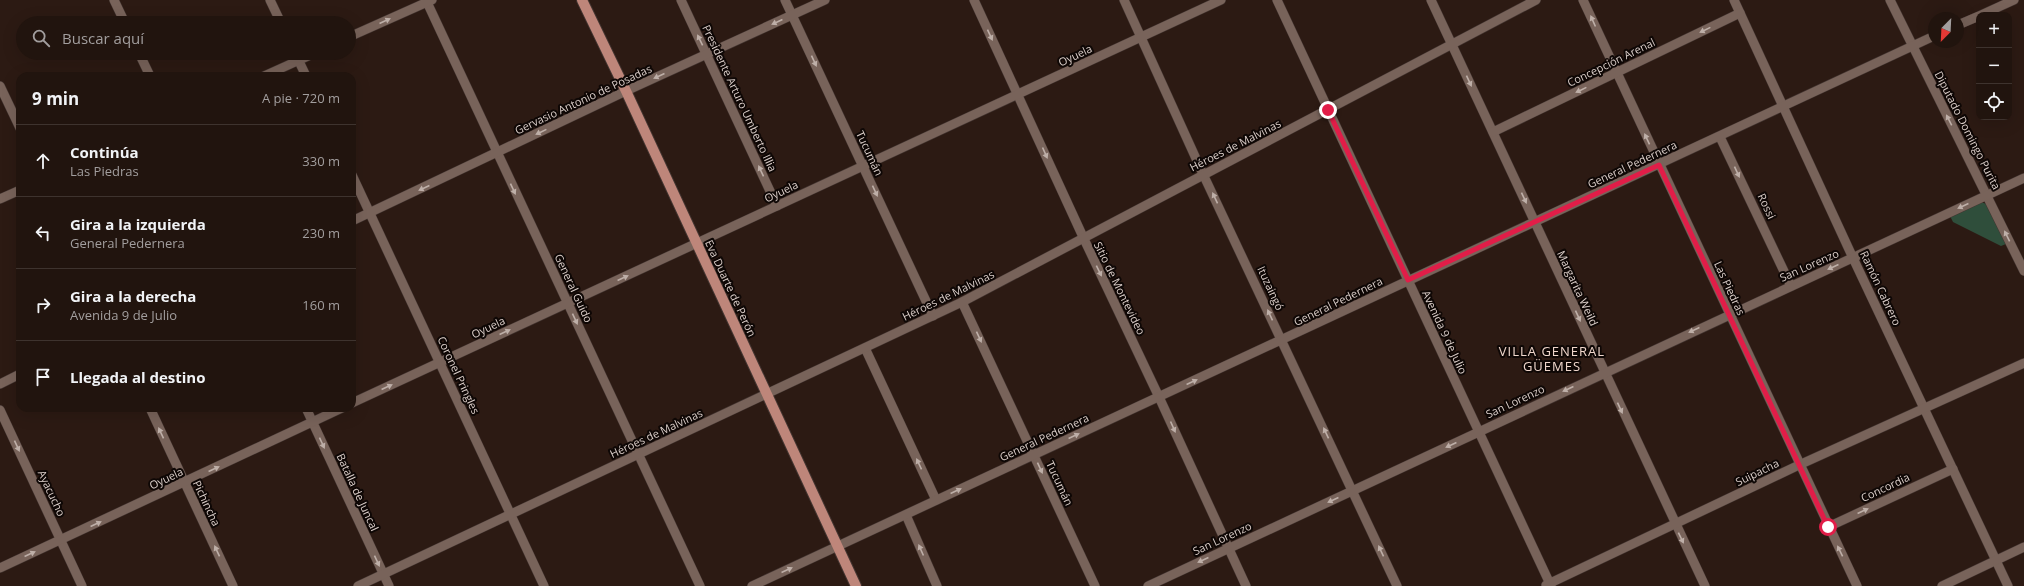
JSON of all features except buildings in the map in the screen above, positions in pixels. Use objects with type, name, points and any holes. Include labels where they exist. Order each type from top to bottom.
[{"type":"main road","name":"Eva Duarte de Perón","points":[[582,0],[626,91],[856,586]]},
{"type":"street","points":[[114,0],[122,16]]},
{"type":"street","points":[[270,0],[278,16]]},
{"type":"street","name":"Presidente Arturo Umberto Illia","points":[[681,0],[777,206]]},
{"type":"street","name":"Tucumán","points":[[785,0],[933,316]]},
{"type":"street","name":"Gervasio Antonio de Posadas","points":[[356,219],[497,154],[626,91],[825,0]]},
{"type":"street","name":"Sitio de Montevideo","points":[[974,0],[1246,586]]},
{"type":"street","name":"Ituzaingó","points":[[1124,0],[1352,491],[1398,586]]},
{"type":"street","name":"Oyuela","points":[[356,402],[1221,0]]},
{"type":"street","name":"Avenida 9 de Julio","points":[[1277,0],[1548,585]]},
{"type":"street","name":"Margarita Weild","points":[[1431,0],[1705,586]]},
{"type":"street","name":"Héroes de Malvinas","points":[[358,586],[962,302],[1536,0]]},
{"type":"street","name":"Las Piedras","points":[[1583,0],[1799,465],[1857,586]]},
{"type":"street","name":"Diputado Domingo Purita","points":[[1890,0],[2024,271]]},
{"type":"street","points":[[1987,12],[2014,0]]},
{"type":"street","points":[[356,35],[428,1]]},
{"type":"street","name":"General Guido","points":[[428,1],[497,154],[700,586]]},
{"type":"street","name":"Ramón Cabrero","points":[[1736,1],[1740,13],[1853,258],[2008,586]]},
{"type":"street","name":"Concepción Arenal","points":[[1493,132],[1740,13]]},
{"type":"street","points":[[1964,23],[1976,17]]},
{"type":"street","name":"General Pedernera","points":[[752,586],[1033,455],[1283,341],[1408,280],[1535,223],[1928,39]]},
{"type":"street","points":[[142,60],[148,72]]},
{"type":"street","points":[[271,72],[292,60]]},
{"type":"street","points":[[298,60],[304,72]]},
{"type":"street","points":[[0,86],[16,120]]},
{"type":"street","name":"Rossi","points":[[1720,137],[1791,286]]},
{"type":"street","name":"San Lorenzo","points":[[1148,586],[1604,372],[2024,178]]},
{"type":"street","name":"Coronel Pringles","points":[[356,183],[544,586]]},
{"type":"street","points":[[0,199],[16,192]]},
{"type":"street","name":"Tucumán","points":[[962,302],[1095,586]]},
{"type":"street","points":[[865,348],[936,500]]},
{"type":"street","name":"Suipacha","points":[[1548,585],[1799,465],[2024,363]]},
{"type":"street","points":[[0,384],[16,376]]},
{"type":"street","name":"Ayacucho","points":[[0,410],[82,586]]},
{"type":"street","name":"Pichincha","points":[[152,412],[233,586]]},
{"type":"street","name":"Batalla de Juncal","points":[[308,412],[389,586]]},
{"type":"street","name":"Oyuela","points":[[0,568],[333,412]]},
{"type":"street","name":"Concordia","points":[[1828,527],[1953,469]]},
{"type":"street","points":[[906,515],[937,586]]},
{"type":"street","points":[[1942,586],[2024,547]]},
{"type":"green space","points":[[1980,202],[1987,204],[2006,244],[2001,246],[1953,222],[1950,216]]},
{"type":"district","name":"VILLA GENERAL GÜEMES","points":[[1552,358]]},
{"type":"route","points":[[1328,110],[1408,280],[1659,165],[1828,527]]}]
